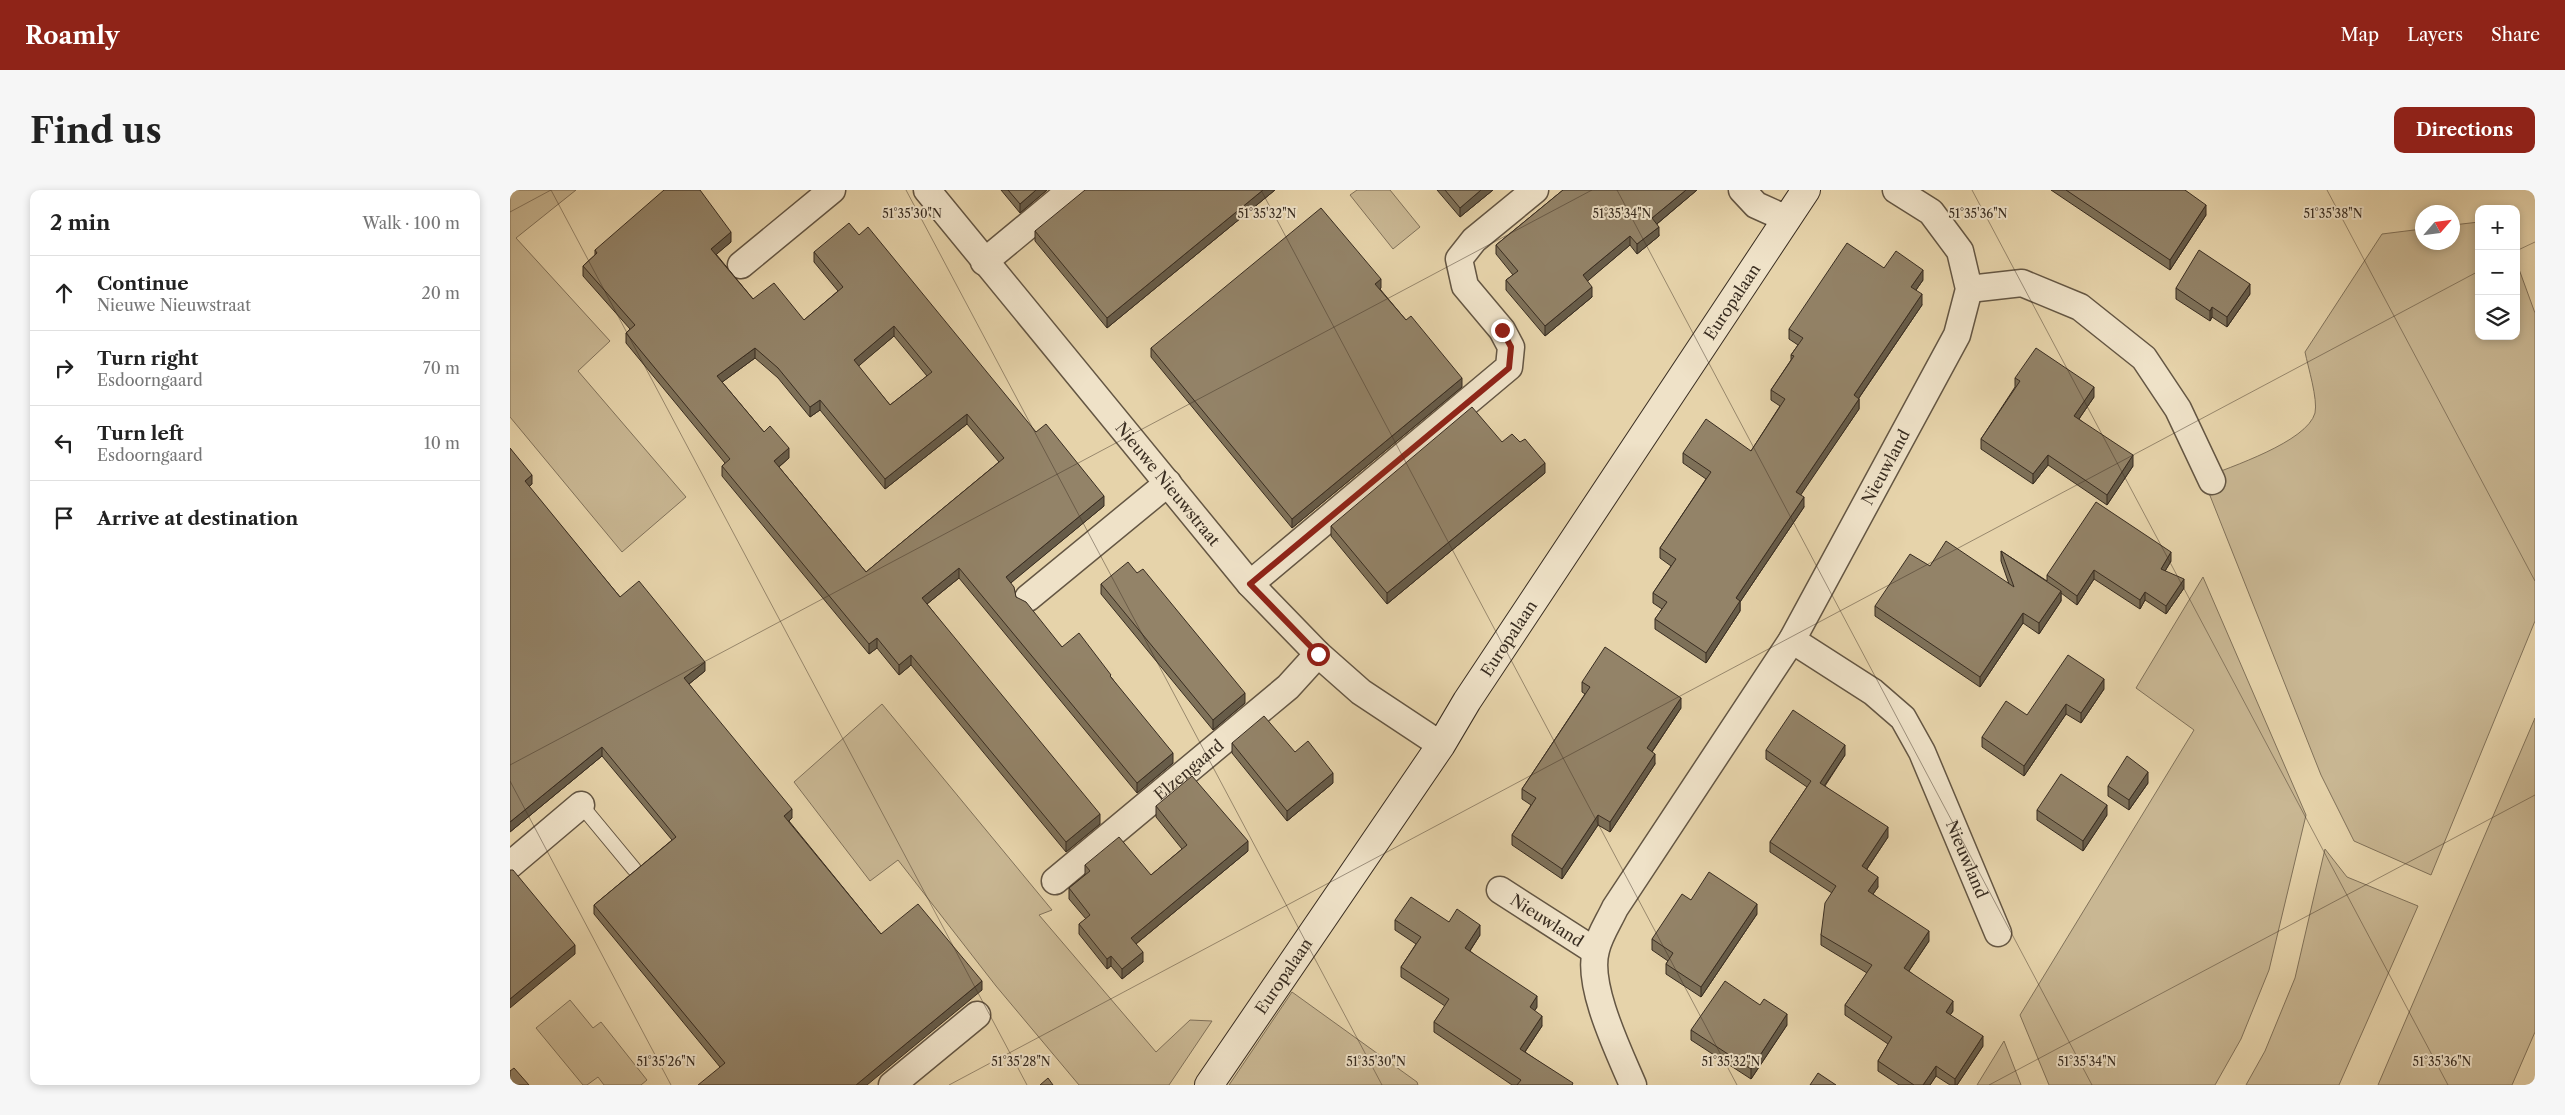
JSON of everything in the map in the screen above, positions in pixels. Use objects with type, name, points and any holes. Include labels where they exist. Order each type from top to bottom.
[{"type":"street","points":[[741,265],[832,190]]},
{"type":"street","name":"Nieuwe Nieuwstraat","points":[[927,190],[984,262],[1250,584],[1318,654],[1361,692],[1441,746]]},
{"type":"street","points":[[984,262],[1071,190]]},
{"type":"street","points":[[1250,584],[1509,368],[1511,347],[1502,330],[1465,286],[1459,259],[1474,240],[1535,190]]},
{"type":"street","points":[[1742,190],[1756,205],[1787,219]]},
{"type":"street","name":"Europalaan","points":[[1209,1085],[1441,746],[1467,701],[1806,190]]},
{"type":"street","points":[[1896,190],[1931,212],[1960,252],[1970,290],[2022,283],[2080,307],[2144,358],[2178,409],[2212,481]]},
{"type":"street","name":"Nieuwland","points":[[1633,1085],[1606,1018],[1596,986],[1595,950],[1615,908],[1792,640],[1957,335],[1970,290]]},
{"type":"street","points":[[1028,598],[1168,483]]},
{"type":"street","name":"Nieuwland","points":[[1792,640],[1873,692],[1903,718],[1922,752],[1998,933]]},
{"type":"street","name":"Elzengaard","points":[[1055,881],[1288,687],[1318,654]]},
{"type":"street","points":[[510,865],[581,805]]},
{"type":"street","name":"Nieuwland","points":[[1500,890],[1595,950]]},
{"type":"street","points":[[892,1085],[977,1015]]},
{"type":"lane","points":[[581,805],[634,869]]},
{"type":"shaded area","points":[[510,190],[576,190],[516,238],[610,341],[578,371],[686,497],[622,552],[510,417]]},
{"type":"shaded area","points":[[1357,190],[1390,190],[1420,227],[1393,249],[1350,195]]},
{"type":"shaded area","points":[[2475,222],[2475,340],[2520,340],[2520,272],[2535,313],[2535,621],[2431,875],[2354,841],[2321,775],[2203,478],[2266,452],[2298,434],[2309,424],[2316,407],[2305,352],[2382,234],[2415,230],[2415,250],[2460,250],[2460,224]]},
{"type":"shaded area","points":[[2203,577],[2306,815],[2269,970],[2241,1039],[2215,1085],[2049,1085],[2020,1015],[2194,730],[2136,688]]},
{"type":"shaded area","points":[[882,704],[1052,910],[1039,915],[1156,1052],[1190,1020],[1212,1021],[1169,1085],[1079,1085],[996,986],[898,860],[870,881],[794,782]]},
{"type":"shaded area","points":[[2535,718],[2535,1032],[2512,1085],[2378,1085]]},
{"type":"shaded area","points":[[2325,849],[2347,877],[2418,906],[2339,1085],[2246,1085],[2265,1051],[2295,978]]},
{"type":"shaded area","points":[[1292,992],[1417,1082],[1418,1085],[1229,1085]]},
{"type":"shaded area","points":[[570,1000],[593,1028],[601,1022],[647,1080],[641,1085],[604,1085],[598,1077],[587,1085],[583,1085],[536,1028]]},
{"type":"shaded area","points":[[2004,1041],[2021,1085],[1977,1085]]},
{"type":"building","points":[[664,190],[700,190],[731,232],[711,249],[753,299],[774,283],[804,320],[843,287],[814,252],[849,223],[859,235],[868,227],[1036,432],[1046,424],[1104,496],[1006,577],[1014,587],[1016,597],[1026,602],[1062,647],[1079,633],[1110,676],[1173,753],[1137,783],[959,568],[922,598],[1100,814],[1066,842],[911,655],[899,665],[877,638],[869,644],[722,466],[730,459],[626,333],[635,325],[583,266],[597,253],[595,250]],"holes":[[[894,326],[932,372],[890,405],[854,360]],[[755,348],[778,368],[810,407],[820,400],[885,479],[967,414],[1004,458],[866,572],[774,461],[789,448],[770,426],[764,432],[717,376]]]},
{"type":"building","points":[[1008,190],[1036,190],[1020,204]]},
{"type":"building","points":[[1085,190],[1263,190],[1107,318],[1035,231]]},
{"type":"building","points":[[1445,190],[1481,190],[1460,208]]},
{"type":"building","points":[[1563,190],[1686,190],[1652,218],[1659,227],[1637,244],[1630,236],[1583,275],[1592,287],[1545,326],[1506,280],[1518,271],[1496,245]]},
{"type":"building","points":[[2066,190],[2185,190],[2206,205],[2170,260]]},
{"type":"building","points":[[1321,208],[1381,279],[1375,284],[1406,320],[1411,316],[1462,378],[1292,519],[1151,348]]},
{"type":"building","points":[[1847,243],[1884,268],[1896,251],[1923,270],[1911,287],[1922,294],[1854,395],[1859,399],[1796,492],[1804,497],[1736,598],[1740,601],[1706,653],[1655,619],[1667,602],[1653,593],[1676,559],[1660,548],[1711,472],[1683,453],[1706,419],[1751,451],[1785,399],[1771,390],[1794,356],[1791,355],[1803,338],[1789,329]]},
{"type":"building","points":[[2199,250],[2250,284],[2227,317],[2212,307],[2210,311],[2176,288]]},
{"type":"building","points":[[2036,348],[2094,387],[2074,416],[2133,455],[2107,495],[2048,455],[2033,474],[1981,439],[2020,381],[2015,378]]},
{"type":"building","points":[[1472,407],[1502,442],[1512,434],[1520,442],[1525,439],[1545,463],[1387,593],[1331,526]]},
{"type":"building","points":[[510,448],[532,475],[525,481],[620,597],[639,581],[705,662],[684,678],[792,809],[784,816],[881,934],[918,904],[982,981],[856,1085],[698,1085],[725,1063],[594,905],[676,837],[602,747],[510,822]]},
{"type":"building","points":[[2096,502],[2171,552],[2161,569],[2184,579],[2166,606],[2145,592],[2140,600],[2094,570],[2077,596],[2047,575]]},
{"type":"building","points":[[1946,541],[2014,587],[2001,551],[2061,591],[2039,623],[2023,613],[1980,677],[1875,606],[1910,554],[1930,566]]},
{"type":"building","points":[[1128,562],[1137,573],[1143,569],[1245,693],[1213,720],[1101,584]]},
{"type":"building","points":[[1605,647],[1681,698],[1647,748],[1655,754],[1610,822],[1598,815],[1562,869],[1512,835],[1536,798],[1522,789],[1590,687],[1582,682]]},
{"type":"building","points":[[2068,655],[2104,679],[2081,713],[2066,704],[2024,766],[1982,737],[2006,701],[2027,715]]},
{"type":"building","points":[[1793,710],[1845,745],[1820,783],[1888,827],[1862,866],[1878,877],[1868,891],[1929,931],[1904,968],[1953,1001],[1946,1012],[1983,1036],[1955,1079],[1936,1066],[1923,1085],[1914,1085],[1878,1061],[1892,1037],[1845,1005],[1872,965],[1821,935],[1825,903],[1836,886],[1770,842],[1811,781],[1766,750]]},
{"type":"building","points":[[1264,716],[1295,752],[1308,741],[1333,773],[1287,811],[1232,743]]},
{"type":"building","points":[[2127,756],[2148,772],[2129,800],[2108,786]]},
{"type":"building","points":[[2061,774],[2107,805],[2083,841],[2037,810]]},
{"type":"building","points":[[1192,776],[1248,841],[1131,938],[1143,952],[1122,969],[1111,956],[1107,959],[1079,924],[1090,915],[1069,888],[1090,871],[1085,865],[1119,837],[1151,875],[1187,845],[1156,806]]},
{"type":"building","points":[[510,870],[513,870],[575,945],[510,999]]},
{"type":"building","points":[[1709,872],[1757,904],[1701,987],[1666,964],[1673,953],[1652,939],[1682,894],[1691,900]]},
{"type":"building","points":[[1411,897],[1449,922],[1457,909],[1480,925],[1465,948],[1537,996],[1530,1007],[1542,1016],[1520,1049],[1573,1083],[1572,1085],[1517,1085],[1521,1080],[1434,1022],[1449,999],[1401,967],[1421,937],[1395,920]]},
{"type":"building","points":[[1725,981],[1760,1005],[1764,999],[1787,1014],[1751,1069],[1691,1030]]},
{"type":"building","points":[[514,1068],[529,1085],[510,1085],[510,1071]]},
{"type":"building","points":[[1818,1073],[1836,1085],[1810,1085]]},
{"type":"building","points":[[1048,1078],[1053,1085],[1040,1085]]},
{"type":"route","points":[[1318,654],[1250,584],[1509,368],[1511,347],[1502,330]]}]
